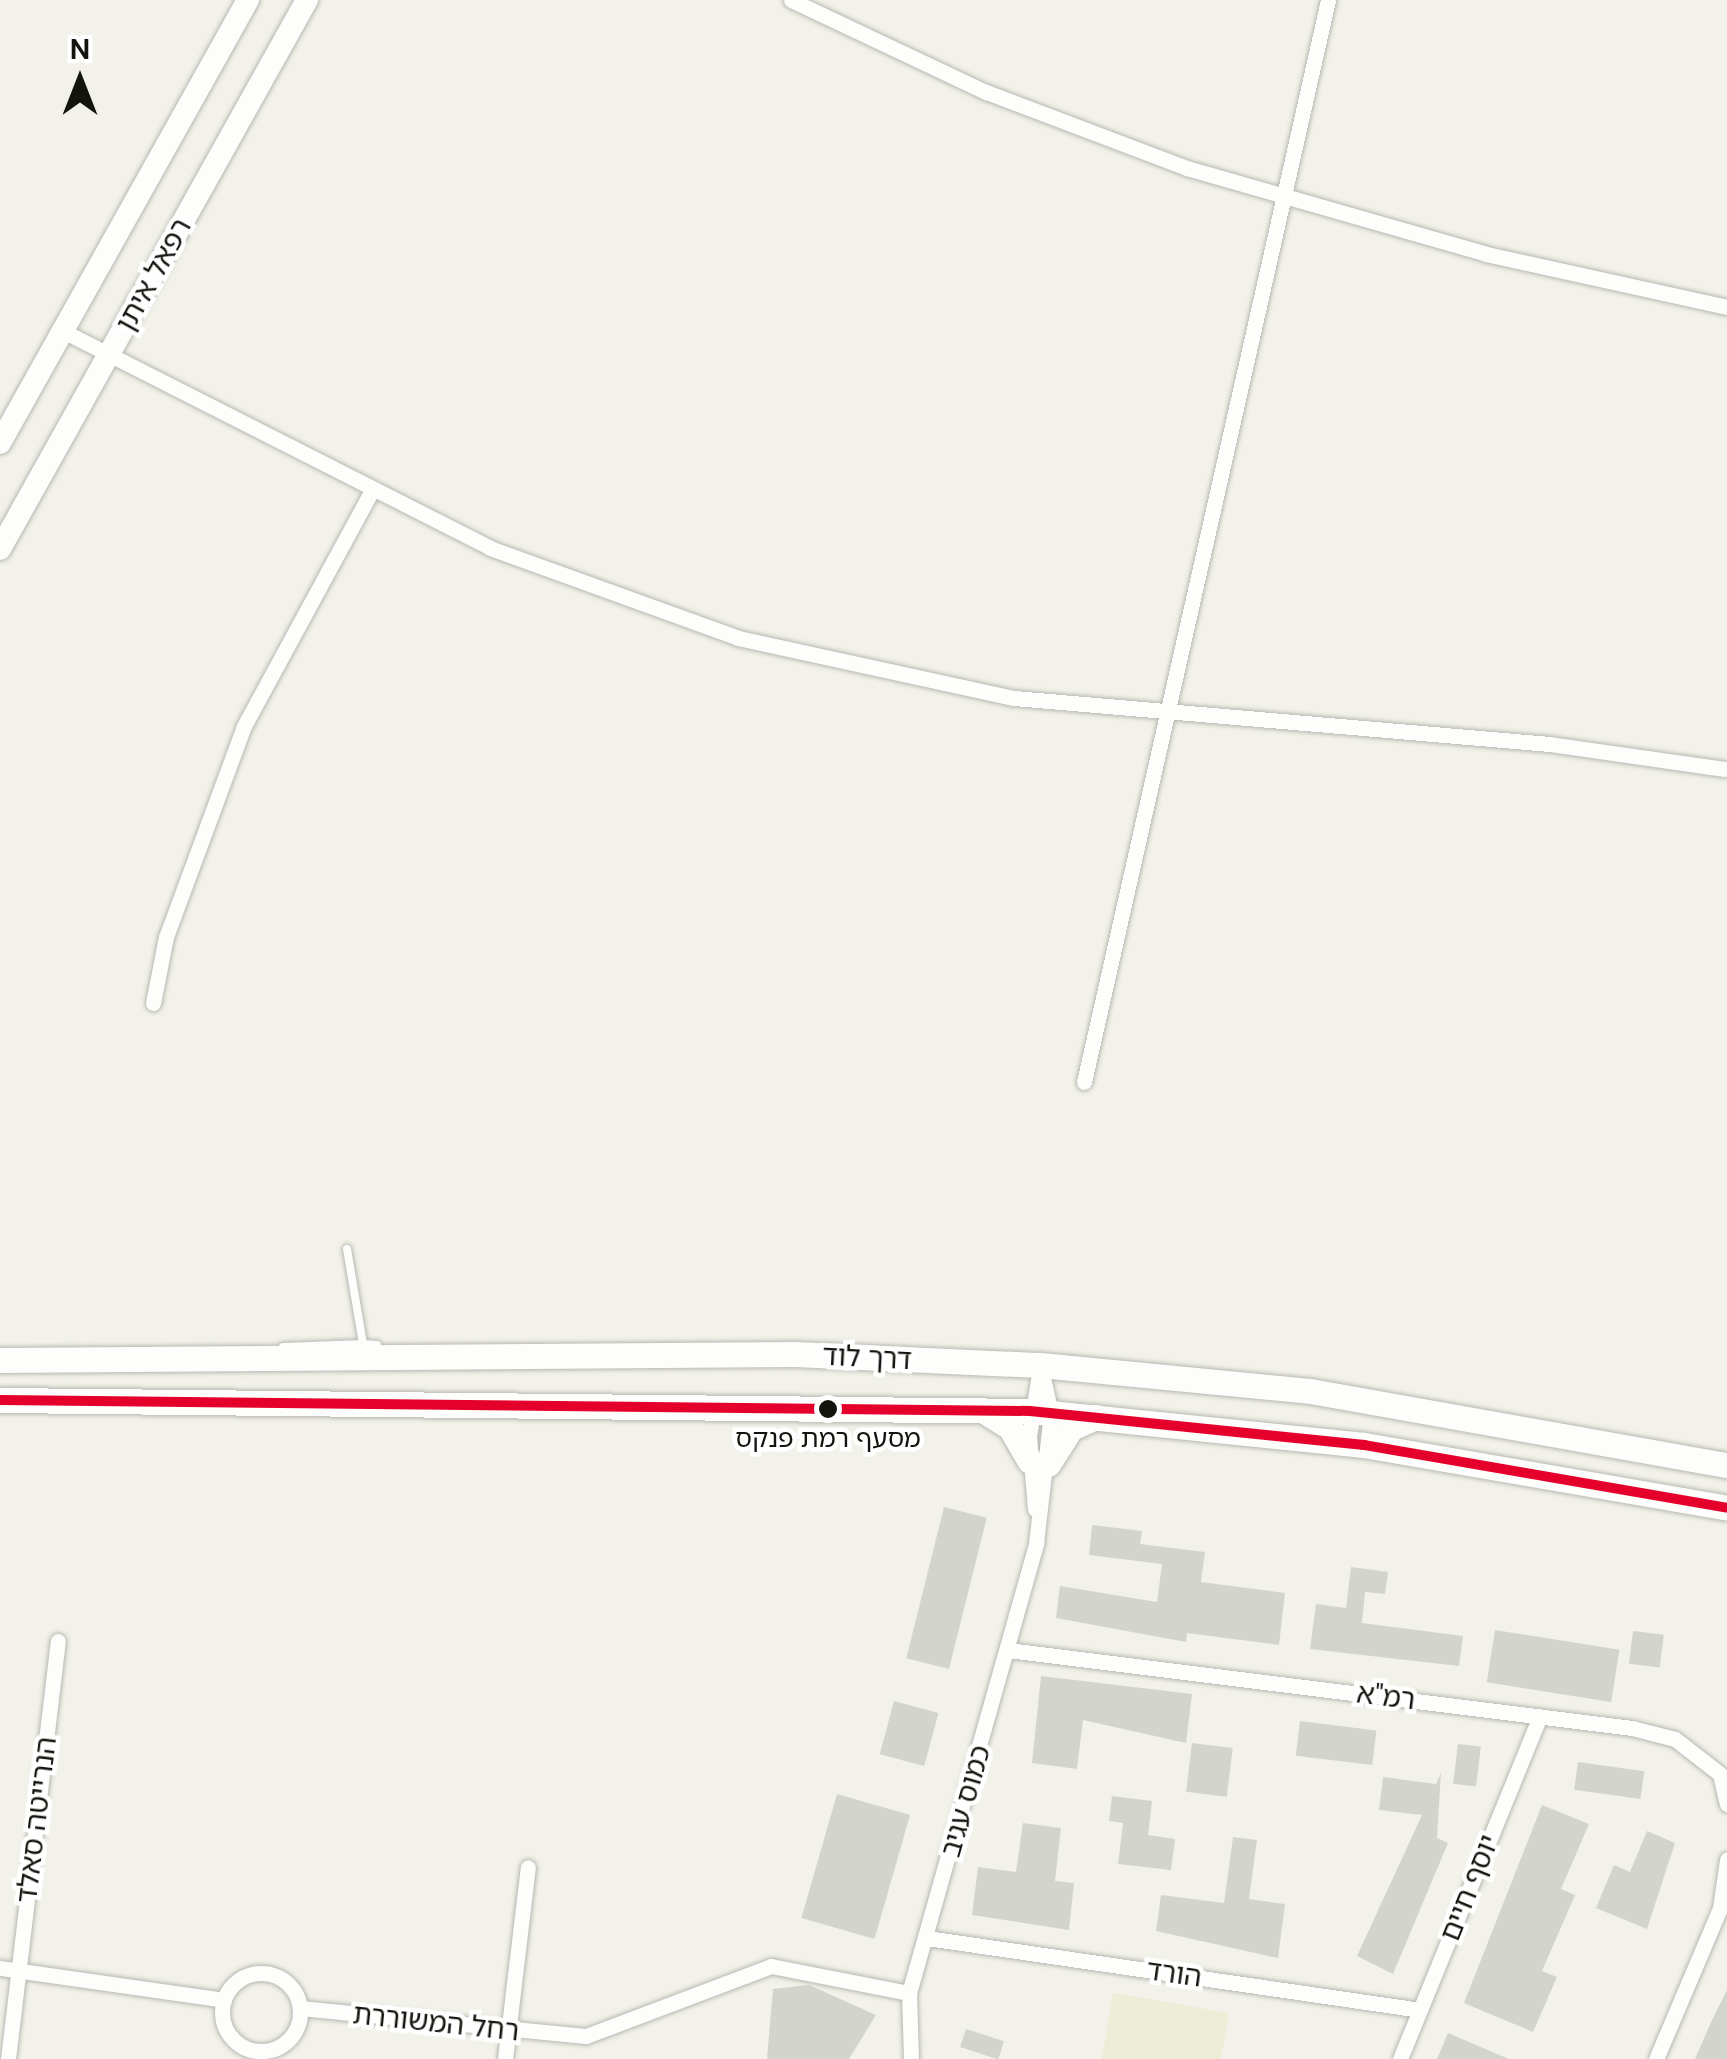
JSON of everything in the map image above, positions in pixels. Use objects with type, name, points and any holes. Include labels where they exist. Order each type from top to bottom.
[{"type":"main road","name":"רפאל איתן","points":[[0,442],[59,329],[248,0]]},
{"type":"main road","name":"רפאל איתן","points":[[0,549],[308,0]]},
{"type":"main road","name":"דרך לוד","points":[[0,1360],[184,1364],[496,1362],[795,1354],[1040,1365],[1310,1391],[1727,1465]]},
{"type":"main road","name":"דרך לוד","points":[[0,1400],[1040,1412],[1364,1445],[1727,1508]]},
{"type":"main road","points":[[979,1409],[1010,1426],[1039,1462],[1071,1428],[1100,1416]]},
{"type":"street","points":[[791,0],[1052,119],[1283,198],[1727,307]]},
{"type":"street","points":[[1084,1082],[1328,0]]},
{"type":"street","points":[[59,329],[371,492],[557,577],[738,638],[959,689],[1166,714],[1531,742],[1724,769]]},
{"type":"street","points":[[153,1003],[166,937],[230,758],[298,614],[371,492]]},
{"type":"street","name":"כמוס עגיב","points":[[911,2059],[909,1993],[1036,1543],[1040,1365]]},
{"type":"street","name":"הנרייטה סאלד","points":[[8,2059],[58,1641]]},
{"type":"street","name":"רמ\"א","points":[[1008,1650],[1540,1716],[1676,1739],[1720,1774],[1727,1804]]},
{"type":"street","name":"יוסף חיים","points":[[1400,2059],[1540,1716]]},
{"type":"street","points":[[1656,2059],[1720,1908],[1727,1860]]},
{"type":"street","points":[[505,2059],[528,1868]]},
{"type":"street","name":"הורד","points":[[927,1938],[1420,2010]]},
{"type":"street","name":"רחל המשוררת","points":[[300,2008],[508,2031],[619,2030],[744,1970],[798,1966],[909,1993]]},
{"type":"street","points":[[0,1968],[224,2000]]},
{"type":"street","points":[[261,1972],[290,1984],[300,2008],[290,2040],[261,2056],[233,2040],[224,2000],[233,1984],[261,1972]]},
{"type":"lane","points":[[347,1249],[364,1344]]},
{"type":"lane","points":[[184,1364],[364,1344],[496,1362]]},
{"type":"green space","points":[[1113,1993],[1229,2013],[1221,2059],[1102,2059]]},
{"type":"building","points":[[944,1507],[987,1518],[949,1669],[906,1658]]},
{"type":"building","points":[[1092,1525],[1142,1531],[1140,1544],[1205,1552],[1201,1582],[1285,1593],[1279,1645],[1187,1633],[1186,1642],[1056,1618],[1060,1586],[1157,1602],[1162,1564],[1089,1555]]},
{"type":"building","points":[[1351,1567],[1388,1572],[1385,1594],[1365,1592],[1362,1623],[1463,1636],[1459,1666],[1310,1649],[1316,1604],[1346,1608]]},
{"type":"building","points":[[1495,1630],[1619,1650],[1611,1702],[1487,1682]]},
{"type":"building","points":[[1633,1631],[1664,1635],[1660,1668],[1629,1664]]},
{"type":"building","points":[[1041,1676],[1192,1694],[1186,1743],[1083,1720],[1077,1769],[1032,1763]]},
{"type":"building","points":[[894,1701],[938,1713],[924,1766],[880,1754]]},
{"type":"building","points":[[1300,1721],[1376,1730],[1372,1765],[1296,1756]]},
{"type":"building","points":[[1192,1743],[1233,1748],[1227,1797],[1186,1792]]},
{"type":"building","points":[[1458,1744],[1481,1747],[1476,1787],[1453,1784]]},
{"type":"building","points":[[1578,1762],[1644,1771],[1640,1799],[1574,1790]]},
{"type":"building","points":[[1441,1773],[1437,1838],[1448,1843],[1393,1974],[1357,1956],[1422,1815],[1379,1810],[1383,1777],[1436,1784]]},
{"type":"building","points":[[837,1794],[910,1815],[874,1939],[801,1918]]},
{"type":"building","points":[[1112,1796],[1152,1801],[1148,1835],[1175,1839],[1171,1870],[1118,1864],[1123,1823],[1109,1821]]},
{"type":"building","points":[[1542,1805],[1589,1824],[1561,1889],[1575,1895],[1542,1971],[1557,1977],[1533,2032],[1464,2003]]},
{"type":"building","points":[[1023,1823],[1061,1828],[1055,1881],[1074,1883],[1069,1930],[972,1915],[978,1867],[1016,1872]]},
{"type":"building","points":[[1647,1831],[1675,1843],[1647,1929],[1596,1908],[1614,1865],[1630,1872]]},
{"type":"building","points":[[1233,1837],[1257,1840],[1249,1899],[1285,1904],[1278,1958],[1156,1931],[1161,1895],[1224,1903]]},
{"type":"building","points":[[809,1985],[876,2015],[849,2059],[767,2059],[773,1989]]},
{"type":"building","points":[[1727,1990],[1727,2059],[1695,2059],[1712,2020]]},
{"type":"building","points":[[966,2029],[1004,2041],[998,2059],[960,2047]]},
{"type":"building","points":[[1448,2033],[1509,2059],[1437,2059]]},
{"type":"transit line","points":[[0,1400],[1030,1411],[1364,1445],[1727,1508]]},
{"type":"place","name":"מסעף רמת פנקס","points":[[828,1409]]}]
